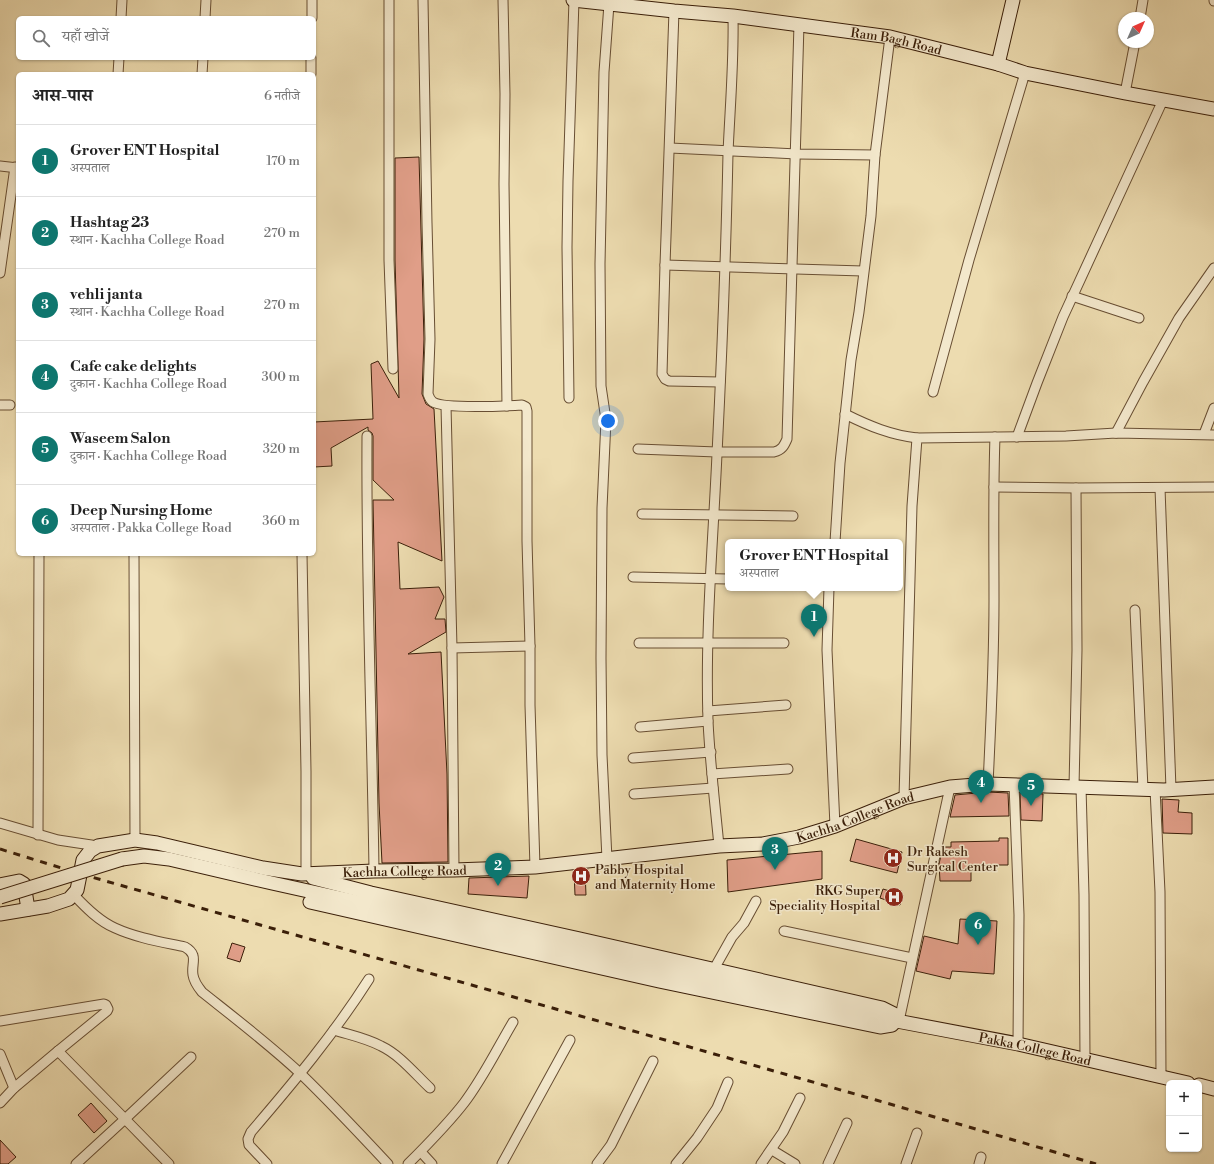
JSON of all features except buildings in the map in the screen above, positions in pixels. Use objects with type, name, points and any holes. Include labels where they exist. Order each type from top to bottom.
[{"type":"street","points":[[121,16],[122,0]]},
{"type":"street","points":[[205,16],[206,0]]},
{"type":"street","points":[[312,0],[312,16]]},
{"type":"street","points":[[389,0],[389,260],[393,369]]},
{"type":"street","points":[[423,0],[426,216],[430,339],[428,394],[432,402],[446,406],[522,405],[526,407],[527,411],[527,541],[530,705],[536,867]]},
{"type":"street","points":[[503,0],[505,94],[504,191],[508,406]]},
{"type":"street","points":[[569,398],[568,188],[573,0]]},
{"type":"street","name":"Ram Bagh Road","points":[[573,0],[609,4],[677,8],[890,37],[998,64],[1025,73],[1214,109]]},
{"type":"street","points":[[998,64],[1013,0]]},
{"type":"street","points":[[1141,12],[1143,0]]},
{"type":"street","points":[[607,859],[602,755],[601,658],[602,516],[606,420],[601,386],[600,264],[604,72],[609,4]]},
{"type":"street","points":[[677,8],[665,265],[662,374],[665,379],[670,381],[720,382]]},
{"type":"street","points":[[719,846],[708,721],[708,644],[726,267],[728,150],[733,41],[732,16]]},
{"type":"street","points":[[638,449],[718,452],[774,452],[780,450],[784,446],[787,439],[799,24]]},
{"type":"street","points":[[834,539],[845,414],[871,216],[875,155],[890,37]]},
{"type":"street","points":[[1125,93],[1134,48]]},
{"type":"street","points":[[118,72],[119,60]]},
{"type":"street","points":[[202,72],[203,60]]},
{"type":"street","points":[[311,60],[311,72]]},
{"type":"street","points":[[933,392],[969,260],[1025,73]]},
{"type":"street","points":[[1018,437],[1037,383],[1072,296],[1163,100]]},
{"type":"street","points":[[670,148],[796,154],[875,155]]},
{"type":"street","points":[[0,166],[16,168],[0,273]]},
{"type":"street","points":[[665,265],[863,271]]},
{"type":"street","points":[[1116,433],[1179,318],[1214,268]]},
{"type":"street","points":[[1072,296],[1139,318]]},
{"type":"street","points":[[0,405],[10,405]]},
{"type":"street","points":[[446,406],[452,648],[454,870]]},
{"type":"street","points":[[1204,434],[1214,408]]},
{"type":"street","points":[[845,414],[866,425],[882,431],[917,438],[1018,437],[1116,433],[1214,435]]},
{"type":"street","points":[[367,436],[367,569],[374,871]]},
{"type":"street","points":[[988,784],[992,708],[994,609],[995,437]]},
{"type":"street","points":[[904,798],[912,521],[917,438]]},
{"type":"street","points":[[994,487],[1214,487]]},
{"type":"street","points":[[1076,488],[1077,787],[1084,895],[1085,1060]]},
{"type":"street","points":[[1160,488],[1171,789]]},
{"type":"street","points":[[642,514],[793,516]]},
{"type":"street","points":[[38,835],[39,556]]},
{"type":"street","points":[[134,556],[135,840]]},
{"type":"street","points":[[302,556],[306,771],[304,874],[371,894],[714,969],[882,1008],[894,1014],[898,1020]]},
{"type":"street","points":[[633,578],[725,579]]},
{"type":"street","points":[[829,591],[827,650],[835,826]]},
{"type":"street","points":[[1135,610],[1149,789],[1160,892],[1161,1077]]},
{"type":"street","points":[[639,643],[784,643]]},
{"type":"street","points":[[452,648],[530,646]]},
{"type":"street","points":[[708,710],[786,705]]},
{"type":"street","points":[[640,727],[708,721]]},
{"type":"street","points":[[633,758],[711,752]]},
{"type":"street","points":[[712,774],[788,769]]},
{"type":"street","name":"Kachha College Road","points":[[0,823],[58,840],[98,846],[135,840],[158,843],[263,868],[304,874],[454,870],[536,867],[719,846],[764,844],[799,837],[835,826],[904,798],[950,787],[988,784],[1014,784],[1149,789],[1214,787]]},
{"type":"street","points":[[1014,784],[1018,900],[1018,1044]]},
{"type":"street","points":[[310,902],[659,981],[880,1027],[892,1025],[898,1020],[950,787]]},
{"type":"street","points":[[634,794],[713,788]]},
{"type":"street","points":[[0,914],[59,903],[74,895],[77,890],[83,860],[90,851],[98,846]]},
{"type":"street","name":"Pakka College Road","points":[[0,898],[122,858],[144,856],[169,859],[881,1018],[898,1020],[1018,1044],[1174,1080]]},
{"type":"street","points":[[0,885],[22,882],[24,884],[28,909]]},
{"type":"street","points":[[74,895],[98,918],[114,928],[185,947],[190,950],[193,954],[193,975],[195,983],[202,992],[301,1074],[328,1100],[388,1164]]},
{"type":"street","points":[[714,969],[732,937],[744,923],[756,901]]},
{"type":"street","points":[[784,931],[912,958]]},
{"type":"street","points":[[267,1164],[249,1144],[248,1139],[251,1132],[301,1074],[348,1011],[369,979]]},
{"type":"street","points":[[0,1021],[104,1004],[108,1009],[14,1088],[0,1103]]},
{"type":"street","points":[[408,1164],[445,1126],[464,1102],[481,1078],[513,1022]]},
{"type":"street","points":[[334,1030],[367,1039],[382,1046],[397,1057],[430,1088]]},
{"type":"street","points":[[502,1164],[570,1040]]},
{"type":"street","points":[[58,1051],[169,1164]]},
{"type":"street","points":[[0,1054],[14,1088]]},
{"type":"street","points":[[76,1164],[191,1058]]},
{"type":"street","points":[[597,1164],[611,1145],[652,1061]]},
{"type":"street","points":[[676,1164],[697,1138],[717,1108],[728,1082]]},
{"type":"street","points":[[1202,1087],[1214,1089]]},
{"type":"street","points":[[761,1164],[783,1132],[800,1098]]},
{"type":"street","points":[[828,1164],[847,1123]]},
{"type":"street","points":[[906,1164],[917,1133]]},
{"type":"street","points":[[772,1150],[794,1164]]},
{"type":"street","points":[[420,1152],[432,1164]]},
{"type":"railway","points":[[0,849],[81,874],[1096,1164]]},
{"type":"place","name":"Grover ENT Hospital","points":[[814,637]]},
{"type":"place","name":"Cafe cake delights","points":[[981,803]]},
{"type":"place","name":"Waseem Salon","points":[[1031,806]]},
{"type":"place","name":"Dr Rakesh Surgical Center","points":[[893,858]]},
{"type":"place","name":"vehli janta","points":[[775,870]]},
{"type":"place","name":"Pabby Hospital and Maternity Home","points":[[581,876]]},
{"type":"place","name":"Hashtag 23","points":[[498,886]]},
{"type":"place","name":"RKG Super Speciality Hospital","points":[[894,897]]},
{"type":"place","name":"Deep Nursing Home","points":[[978,945]]}]
